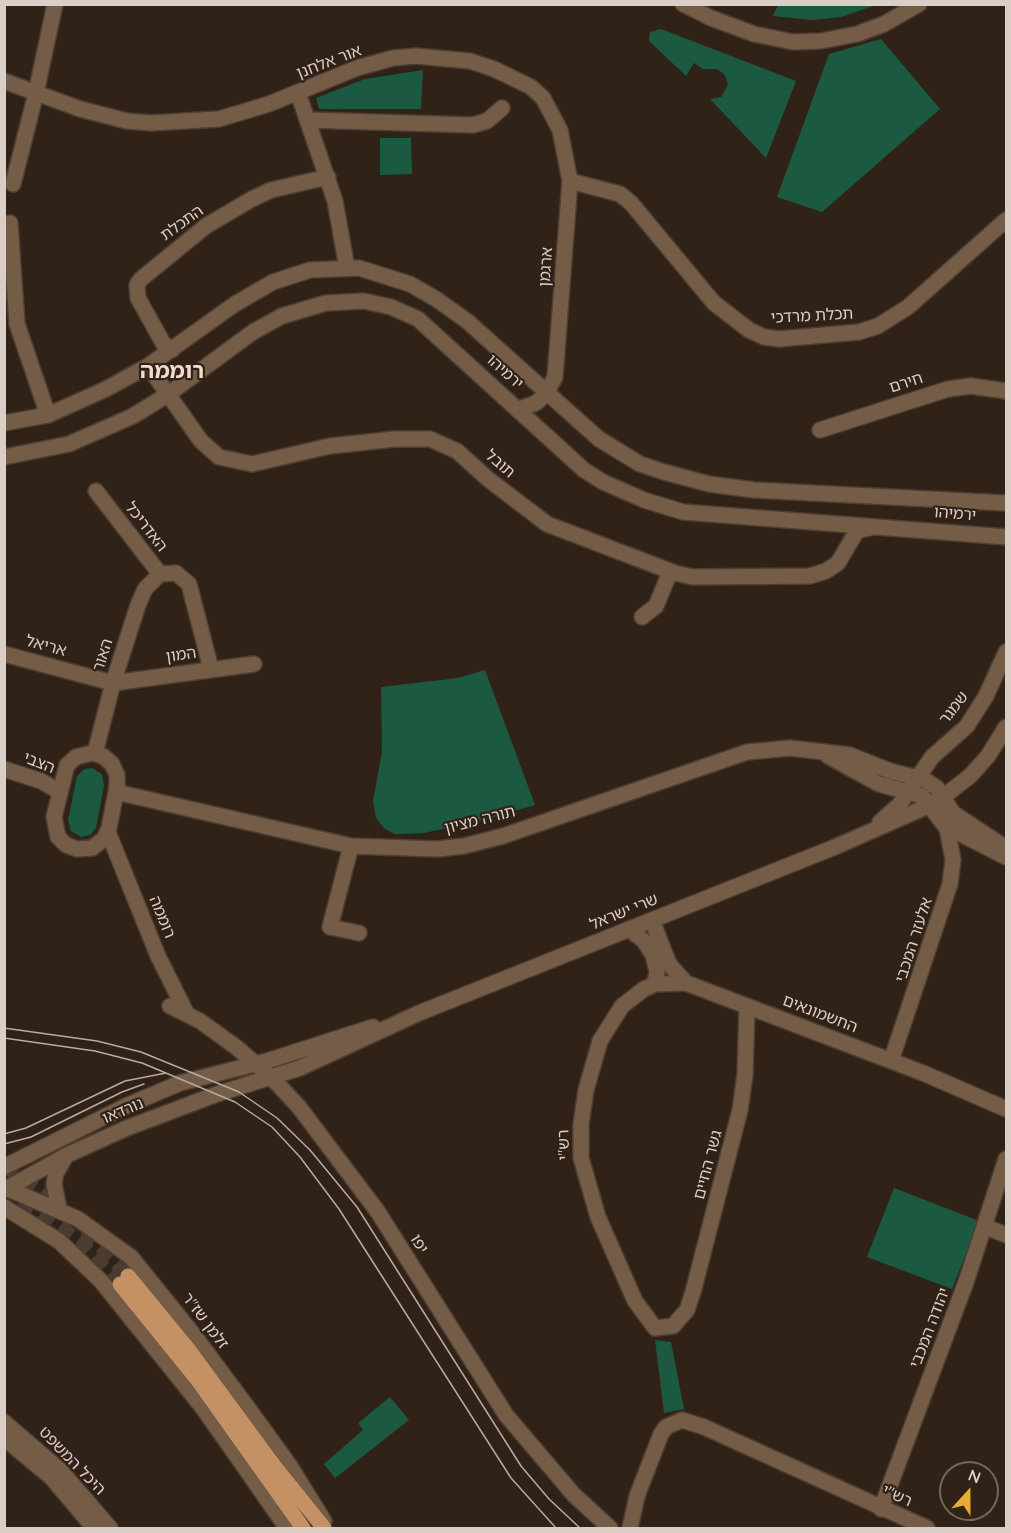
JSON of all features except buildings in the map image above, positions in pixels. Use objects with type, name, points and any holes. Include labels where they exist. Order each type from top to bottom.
[{"type":"main road","name":"זלמן שז\"ר","points":[[303,1528],[124,1280],[188,1349],[274,1466],[326,1528]]},
{"type":"street","points":[[13,184],[55,4]]},
{"type":"street","points":[[683,4],[711,18],[754,34],[793,42],[821,41],[857,34],[884,24],[919,4]]},
{"type":"street","name":"אור אלחנן","points":[[4,81],[80,109],[127,121],[151,123],[219,119],[269,104],[357,68],[393,58],[442,57],[494,69],[531,87],[543,98],[560,130],[570,181]]},
{"type":"street","points":[[298,93],[328,177],[347,267]]},
{"type":"street","points":[[307,120],[473,125],[487,121],[502,108]]},
{"type":"street","name":"התכלת","points":[[172,350],[160,339],[140,304],[137,292],[141,279],[206,226],[252,199],[271,190],[328,177]]},
{"type":"street","name":"תכלת מרדכי","points":[[570,181],[620,194],[631,203],[714,303],[749,330],[764,337],[779,339],[859,332],[878,326],[908,307],[1006,220]]},
{"type":"street","name":"ארגמן","points":[[519,409],[542,390],[556,355],[570,181]]},
{"type":"street","points":[[10,223],[8,269],[17,324],[48,416]]},
{"type":"street","name":"ירמיהו","points":[[4,423],[48,416],[82,401],[148,366],[235,304],[273,282],[310,270],[347,267],[388,275],[436,299],[467,321],[542,390],[619,452],[640,464],[698,482],[754,490],[1006,503]]},
{"type":"street","name":"ירמיהו","points":[[4,457],[49,449],[81,440],[133,416],[167,395],[237,343],[274,320],[326,303],[364,302],[391,307],[418,319],[584,470],[603,482],[644,500],[683,512],[1006,537]]},
{"type":"street","name":"תובל","points":[[148,366],[167,395],[210,450],[219,457],[242,464],[352,444],[418,438],[442,443],[457,451],[488,479],[547,524],[670,572],[693,577],[810,576],[826,571],[838,563],[859,530],[873,527]]},
{"type":"street","name":"חירם","points":[[820,430],[948,388],[971,386],[1006,391]]},
{"type":"street","name":"האדריכל","points":[[96,492],[160,574],[176,573],[189,584],[211,669]]},
{"type":"street","points":[[830,523],[847,533],[848,545]]},
{"type":"street","points":[[642,617],[656,606],[670,572]]},
{"type":"street","name":"האור","points":[[96,753],[113,683],[138,605],[145,589],[160,574]]},
{"type":"street","name":"שמגר","points":[[917,777],[932,757],[971,721],[986,696],[1006,652]]},
{"type":"street","name":"אריאל","points":[[4,654],[113,683]]},
{"type":"street","name":"המון","points":[[113,683],[254,664]]},
{"type":"street","points":[[937,801],[979,767],[1006,727]]},
{"type":"street","name":"תורה מציון","points":[[116,792],[351,846],[437,849],[464,846],[514,832],[747,752],[773,748],[850,755],[890,771],[917,777]]},
{"type":"street","name":"תורה מציון","points":[[811,750],[879,784],[937,801]]},
{"type":"street","points":[[83,753],[96,753],[107,758],[115,768],[118,779],[116,792],[108,832],[99,844],[88,849],[77,849],[63,842],[54,822],[63,772],[69,762],[83,753]]},
{"type":"street","name":"הצבי","points":[[4,769],[41,780],[60,792]]},
{"type":"street","points":[[917,777],[930,783],[937,801],[937,819],[947,828]]},
{"type":"street","name":"שרי ישראל","points":[[842,844],[892,813],[917,777]]},
{"type":"street","points":[[937,801],[1006,848]]},
{"type":"street","name":"שרי ישראל","points":[[267,1079],[300,1068],[419,1013],[842,844],[937,801]]},
{"type":"street","points":[[898,820],[924,820],[947,828],[1006,857]]},
{"type":"street","name":"אלעזר המכבי","points":[[891,1061],[950,884],[953,860],[947,828]]},
{"type":"street","name":"רוממה","points":[[108,832],[158,956],[188,1014]]},
{"type":"street","points":[[351,846],[330,927],[359,933]]},
{"type":"street","points":[[652,920],[669,964],[686,983]]},
{"type":"street","points":[[629,929],[644,941],[654,955],[657,972],[655,984],[686,983]]},
{"type":"street","name":"החשמונאים","points":[[686,983],[891,1061],[1006,1109]]},
{"type":"street","name":"רש\"י","points":[[655,984],[644,989],[622,1006],[600,1041],[585,1090],[580,1141],[581,1158],[590,1194],[634,1301],[655,1328],[673,1326]]},
{"type":"street","name":"יפו","points":[[170,1006],[188,1014],[227,1039],[299,1107],[378,1212],[506,1415],[574,1495],[610,1528]]},
{"type":"street","name":"גשר החיים","points":[[673,1326],[687,1310],[693,1292],[735,1133],[745,1075],[747,1006]]},
{"type":"street","name":"שרי ישראל","points":[[252,1065],[419,1013]]},
{"type":"street","name":"נורדאו","points":[[4,1167],[174,1085],[252,1065]]},
{"type":"street","points":[[299,1107],[294,1088],[300,1068]]},
{"type":"street","name":"נורדאו","points":[[6,1189],[67,1155],[158,1116],[267,1079]]},
{"type":"street","points":[[59,1209],[54,1195],[55,1178],[67,1155]]},
{"type":"street","name":"יהודה המכבי","points":[[881,1509],[986,1227],[1006,1159]]},
{"type":"street","name":"זלמן שז\"ר","points":[[6,1189],[59,1209],[114,1243],[151,1280],[290,1466],[326,1528]]},
{"type":"street","points":[[4,1207],[59,1241],[101,1281],[203,1408],[287,1528]]},
{"type":"street","points":[[986,1227],[1006,1235]]},
{"type":"street","name":"רש\"י","points":[[630,1528],[637,1496],[661,1434],[675,1421],[690,1421],[927,1528]]},
{"type":"street","name":"היכל המשפט","points":[[4,1422],[61,1471],[110,1528]]},
{"type":"street","name":"היכל המשפט","points":[[4,1438],[51,1477],[94,1528]]},
{"type":"green space","points":[[778,4],[876,5],[841,17],[813,20],[773,16]]},
{"type":"green space","points":[[661,29],[796,81],[766,158],[710,99],[721,97],[728,85],[725,75],[717,69],[703,69],[694,63],[686,76],[649,41],[650,32]]},
{"type":"green space","points":[[881,39],[940,109],[822,212],[777,197],[829,54]]},
{"type":"green space","points":[[423,70],[421,109],[319,109],[316,98],[365,79]]},
{"type":"green space","points":[[380,138],[411,138],[412,174],[380,175]]},
{"type":"green space","points":[[485,670],[535,805],[484,820],[424,833],[395,834],[385,829],[376,818],[373,801],[382,752],[381,687],[458,678]]},
{"type":"green space","points":[[92,768],[102,774],[104,786],[96,828],[90,835],[81,837],[71,831],[68,820],[77,776],[84,769]]},
{"type":"green space","points":[[894,1188],[979,1221],[952,1289],[867,1257]]},
{"type":"green space","points":[[655,1340],[671,1342],[684,1409],[664,1413]]},
{"type":"green space","points":[[390,1397],[409,1420],[335,1478],[324,1464],[363,1430],[358,1423]]},
{"type":"tunnel","points":[[4,1165],[64,1209]]},
{"type":"tunnel","points":[[22,1200],[80,1242],[120,1284]]},
{"type":"tunnel","points":[[86,1229],[128,1276]]},
{"type":"tram line","points":[[4,1028],[97,1041],[141,1052],[239,1092],[277,1118],[310,1150],[357,1207],[521,1466],[549,1499],[580,1528]]},
{"type":"tram line","points":[[4,1038],[95,1051],[142,1063],[235,1102],[272,1127],[300,1157],[339,1209],[511,1478],[556,1528]]},
{"type":"tram line","points":[[4,1134],[26,1128],[125,1081],[166,1073]]},
{"type":"tram line","points":[[4,1144],[31,1137],[122,1092],[144,1084]]},
{"type":"district","name":"רוממה","points":[[172,371]]}]
